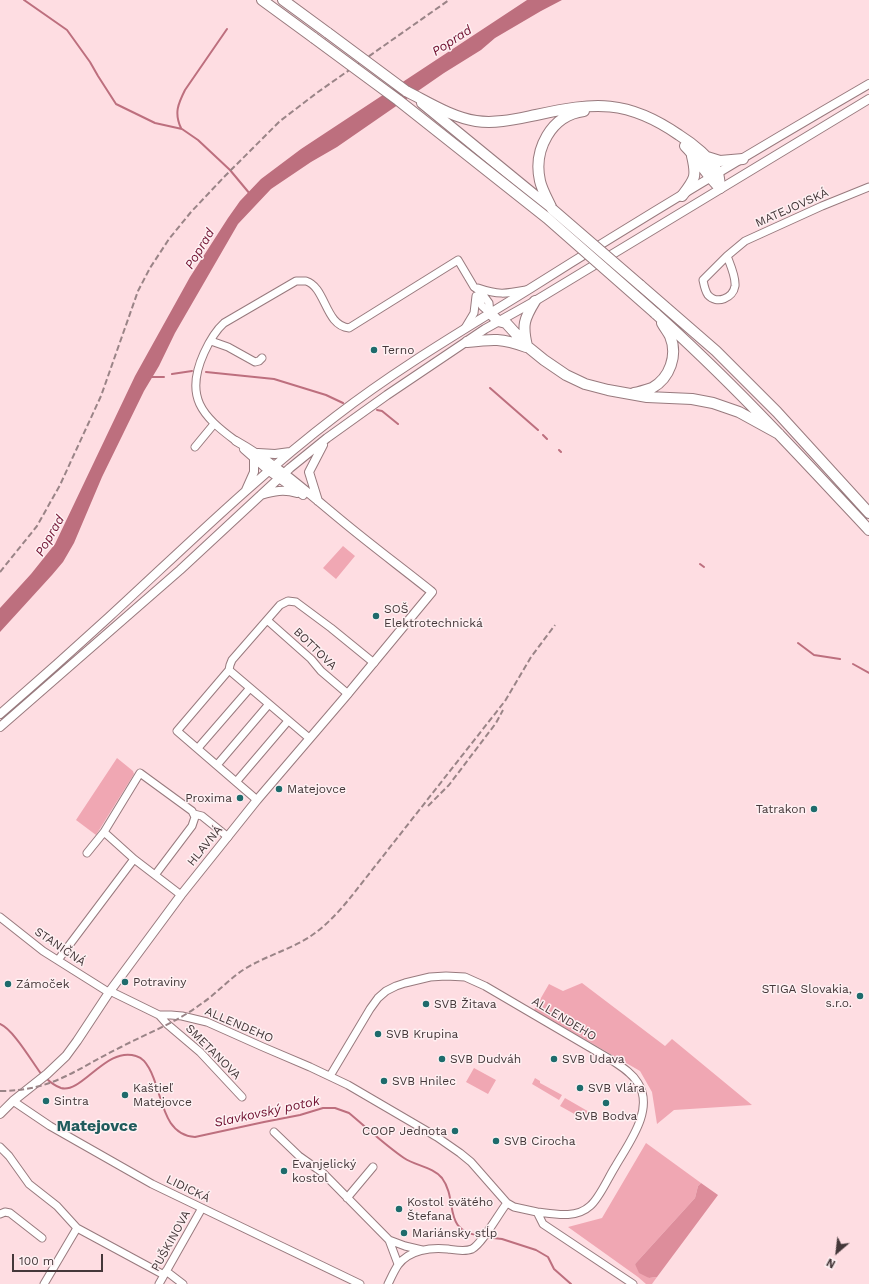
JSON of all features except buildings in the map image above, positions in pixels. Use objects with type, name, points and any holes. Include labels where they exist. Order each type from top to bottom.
[{"type":"highway","points":[[262,0],[398,100],[547,218],[656,313],[724,378],[779,434],[869,530]]},
{"type":"highway","points":[[283,0],[406,91],[552,209],[640,284],[716,351],[777,412],[869,513]]},
{"type":"highway","points":[[406,91],[460,117],[476,121],[495,122],[514,120],[580,107],[601,106],[628,109],[645,114],[665,125],[685,139],[704,156],[720,188]]},
{"type":"highway","points":[[552,209],[540,183],[538,169],[539,154],[544,140],[554,127],[566,118],[582,111],[602,110],[628,113],[645,119],[667,131],[680,141],[713,176]]},
{"type":"highway","points":[[682,196],[696,174],[691,152]]},
{"type":"highway","points":[[704,156],[720,161],[743,159]]},
{"type":"highway","points":[[528,348],[524,333],[524,323],[528,312],[535,301]]},
{"type":"highway","points":[[490,312],[498,321],[506,323],[528,348],[557,370],[596,388],[647,398],[692,399],[713,403],[739,412],[779,434]]},
{"type":"highway","points":[[631,394],[657,384],[668,372],[671,365],[673,351],[670,336],[656,313]]},
{"type":"highway","points":[[498,321],[499,330],[511,341]]},
{"type":"highway","points":[[467,342],[492,339],[511,341],[528,348]]},
{"type":"main road","points":[[0,714],[84,640],[170,559],[245,492],[291,452],[355,402],[428,351],[490,312],[713,176],[869,84]]},
{"type":"main road","points":[[0,727],[180,570],[281,476],[327,438],[372,405],[498,321],[535,301],[869,99]]},
{"type":"main road","points":[[318,502],[309,472],[327,438]]},
{"type":"main road","points":[[236,441],[281,476],[318,502]]},
{"type":"main road","points":[[256,456],[291,452]]},
{"type":"main road","points":[[245,492],[254,472],[256,456]]},
{"type":"main road","points":[[281,476],[302,495]]},
{"type":"main road","points":[[260,495],[275,491],[287,490],[318,502]]},
{"type":"main road","name":"HLAVNÁ","points":[[0,1114],[13,1100],[47,1074],[66,1056],[181,895],[257,800],[348,694],[432,592],[318,502]]},
{"type":"street","name":"MATEJOVSKÁ","points":[[727,256],[735,285],[733,293],[727,298],[720,300],[712,298],[708,294],[703,280],[727,256],[745,241],[822,206],[869,187]]},
{"type":"street","points":[[236,441],[214,424],[198,402],[195,387],[200,361],[216,329],[296,281],[307,281],[315,288],[337,324],[343,328],[349,328],[458,260],[474,287],[476,296],[482,306],[490,312]]},
{"type":"street","points":[[474,287],[502,294],[528,289]]},
{"type":"street","points":[[474,287],[481,292],[489,303],[490,312]]},
{"type":"street","points":[[465,328],[474,313],[476,296]]},
{"type":"street","points":[[211,341],[228,347],[256,362],[262,358]]},
{"type":"street","points":[[195,447],[214,424]]},
{"type":"street","points":[[257,800],[177,731],[229,670],[232,660],[284,602],[292,601],[296,602],[374,663]]},
{"type":"street","name":"BOTTOVA","points":[[267,620],[311,659],[321,671],[348,694]]},
{"type":"street","points":[[229,670],[309,738]]},
{"type":"street","points":[[198,748],[250,688]]},
{"type":"street","points":[[217,765],[269,704]]},
{"type":"street","points":[[236,782],[288,721]]},
{"type":"street","points":[[87,853],[104,832],[140,773],[192,811],[195,820],[155,875]]},
{"type":"street","points":[[194,814],[202,816],[228,837]]},
{"type":"street","points":[[104,832],[134,859],[181,895]]},
{"type":"street","points":[[58,960],[134,859]]},
{"type":"street","name":"STANIČNÁ","points":[[0,916],[43,951],[105,990],[159,1015]]},
{"type":"street","name":"ALLENDEHO","points":[[159,1015],[182,1016],[207,1022],[330,1076],[448,1144],[471,1162],[507,1203],[514,1207],[537,1212],[571,1215],[590,1207],[635,1131],[643,1111],[643,1100],[638,1084],[630,1073],[613,1061],[485,986],[465,977],[430,977],[396,986],[378,998],[330,1076]]},
{"type":"street","name":"SMETANOVA","points":[[159,1015],[167,1024],[200,1052],[242,1097]]},
{"type":"street","name":"LIDICKÁ","points":[[13,1100],[50,1126],[152,1184],[346,1281],[360,1284]]},
{"type":"street","points":[[274,1132],[299,1156],[323,1174],[389,1240],[398,1264]]},
{"type":"street","points":[[0,1147],[9,1156],[29,1184],[57,1206],[77,1228],[165,1273],[183,1284]]},
{"type":"street","points":[[347,1198],[373,1167]]},
{"type":"street","points":[[389,1240],[422,1250],[442,1248],[464,1251],[471,1249],[479,1244],[507,1203]]},
{"type":"street","name":"PUŠKINOVA","points":[[159,1284],[202,1208]]},
{"type":"street","points":[[0,1214],[5,1212],[10,1213],[42,1238]]},
{"type":"street","points":[[537,1212],[543,1224],[632,1284]]},
{"type":"street","points":[[44,1284],[77,1228]]},
{"type":"street","points":[[388,1284],[398,1264],[422,1250]]},
{"type":"shaded area","points":[[527,0],[562,0],[495,38],[481,50],[444,73],[337,147],[311,162],[271,189],[238,224],[175,333],[159,366],[144,391],[102,477],[74,543],[63,562],[0,632],[0,608],[31,574],[55,544],[135,376],[190,277],[240,201],[261,179],[301,149]]},
{"type":"shaded area","points":[[343,546],[355,556],[336,579],[323,568]]},
{"type":"shaded area","points":[[117,758],[133,771],[134,774],[96,835],[76,820]]},
{"type":"shaded area","points":[[582,983],[665,1046],[672,1039],[752,1105],[674,1110],[657,1124],[652,1092],[640,1071],[534,1010],[549,984],[563,991]]},
{"type":"shaded area","points":[[474,1068],[496,1080],[488,1094],[466,1082]]},
{"type":"shaded area","points":[[535,1078],[540,1081],[540,1083],[562,1095],[559,1100],[532,1084]]},
{"type":"shaded area","points":[[565,1098],[591,1113],[587,1121],[560,1106]]},
{"type":"shaded area","points":[[646,1143],[701,1183],[698,1186],[695,1198],[635,1264],[649,1278],[657,1277],[652,1284],[646,1284],[568,1227],[602,1218]]},
{"type":"shaded area","points":[[701,1183],[718,1195],[657,1277],[649,1278],[639,1273],[635,1264],[695,1198],[698,1186]]},
{"type":"waterway","points":[[24,0],[67,30],[90,62],[116,104],[155,123],[182,129],[198,140],[230,170],[250,194]]},
{"type":"waterway","points":[[181,128],[177,113],[185,90],[227,29]]},
{"type":"waterway","points":[[172,374],[192,371]]},
{"type":"waterway","points":[[206,372],[274,379],[326,395],[343,403]]},
{"type":"waterway","points":[[149,377],[164,377]]},
{"type":"waterway","points":[[490,388],[538,430]]},
{"type":"waterway","points":[[377,410],[382,411],[398,424]]},
{"type":"waterway","points":[[543,435],[547,439]]},
{"type":"waterway","points":[[700,564],[704,567]]},
{"type":"waterway","points":[[798,643],[814,655],[840,659]]},
{"type":"waterway","points":[[853,664],[869,673]]},
{"type":"waterway","name":"Slavkovský potok","points":[[0,1024],[17,1039],[42,1075]]},
{"type":"waterway","name":"Slavkovský potok","points":[[46,1078],[61,1088],[69,1088],[86,1078],[105,1063],[115,1058],[125,1055],[136,1056],[141,1058],[149,1068],[169,1121],[175,1129],[184,1134],[195,1137],[300,1115],[323,1108],[335,1108],[349,1113],[404,1158],[438,1174],[447,1187],[453,1214],[460,1228],[469,1233],[481,1236]]},
{"type":"waterway","name":"Slavkovský potok","points":[[485,1237],[502,1239],[536,1250],[548,1257],[554,1269],[571,1284]]},
{"type":"railway","points":[[0,572],[37,526],[60,485],[101,396],[138,291],[150,268],[169,239],[191,212],[280,121],[318,92],[449,0]]},
{"type":"railway","points":[[0,1091],[35,1087],[50,1083],[77,1071],[182,1016],[206,1000],[243,970],[301,942],[316,932],[336,914],[348,900],[505,701],[531,657],[555,625]]},
{"type":"railway","points":[[428,806],[449,785],[496,723],[503,710]]},
{"type":"place","name":"Terno","points":[[374,350]]},
{"type":"place","name":"SOŠ Elektrotechnická","points":[[376,616]]},
{"type":"place","name":"Matejovce","points":[[279,789]]},
{"type":"place","name":"Proxima","points":[[240,798]]},
{"type":"place","name":"Tatrakon","points":[[814,809]]},
{"type":"place","name":"Potraviny","points":[[125,982]]},
{"type":"place","name":"Zámoček","points":[[8,984]]},
{"type":"place","name":"STIGA Slovakia, s.r.o.","points":[[860,996]]},
{"type":"place","name":"SVB Žitava","points":[[426,1004]]},
{"type":"place","name":"SVB Krupina","points":[[378,1034]]},
{"type":"place","name":"SVB Dudváh","points":[[442,1059]]},
{"type":"place","name":"SVB Udava","points":[[554,1059]]},
{"type":"place","name":"SVB Hnilec","points":[[384,1081]]},
{"type":"place","name":"SVB Vlára","points":[[580,1088]]},
{"type":"place","name":"Kaštieľ Matejovce","points":[[125,1095]]},
{"type":"place","name":"Sintra","points":[[46,1101]]},
{"type":"place","name":"SVB Bodva","points":[[606,1103]]},
{"type":"place","name":"COOP Jednota","points":[[455,1131]]},
{"type":"place","name":"SVB Cirocha","points":[[496,1141]]},
{"type":"place","name":"Evanjelický kostol","points":[[284,1171]]},
{"type":"place","name":"Kostol svätého Štefana","points":[[399,1209]]},
{"type":"place","name":"Mariánsky stĺp","points":[[404,1233]]},
{"type":"district","name":"Matejovce","points":[[97,1126]]},
{"type":"water label","name":"Poprad","points":[[452,41]]},
{"type":"water label","name":"Poprad","points":[[200,249]]},
{"type":"water label","name":"Poprad","points":[[50,536]]}]
